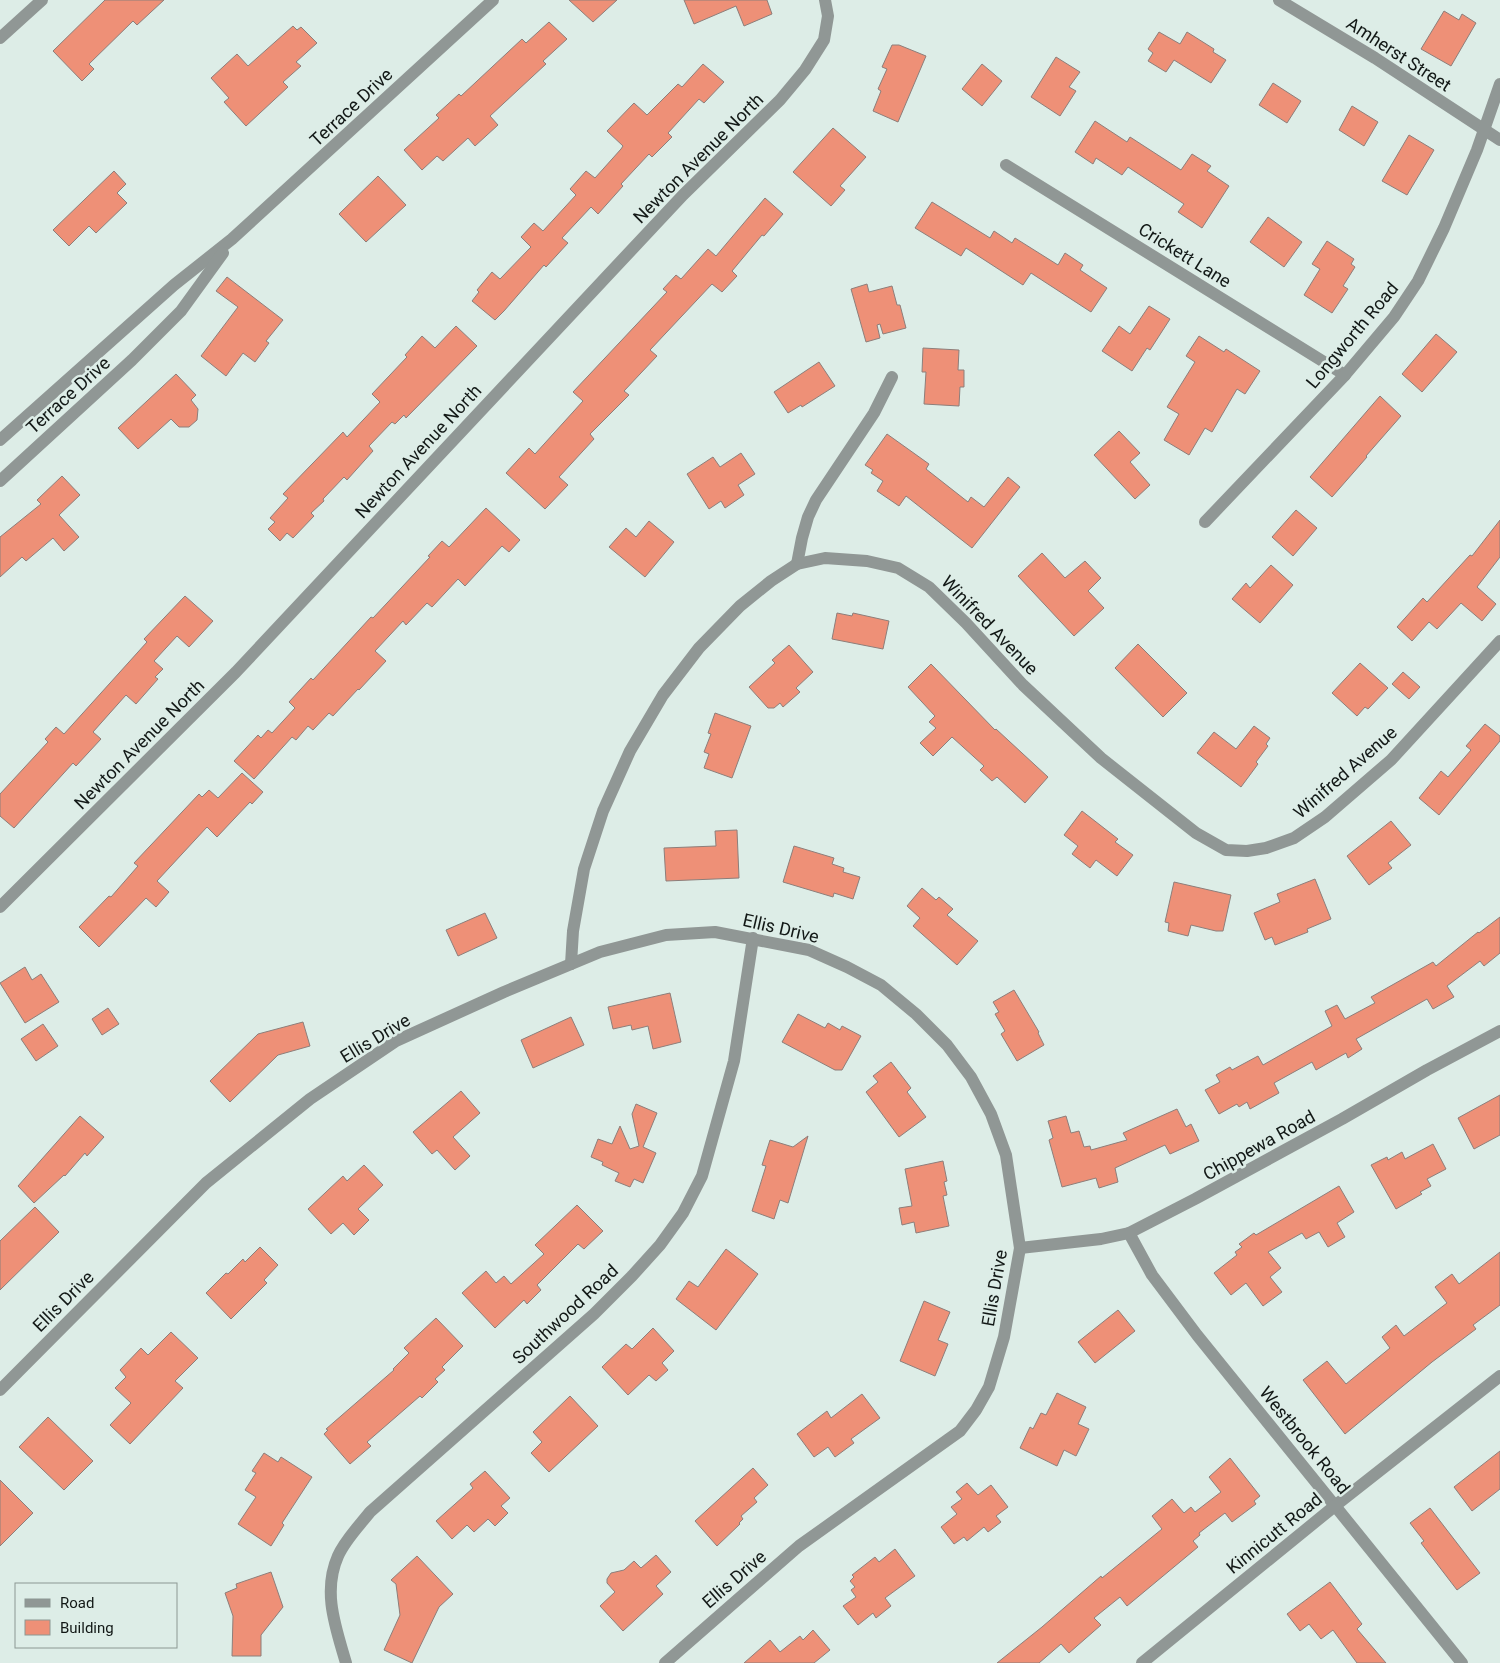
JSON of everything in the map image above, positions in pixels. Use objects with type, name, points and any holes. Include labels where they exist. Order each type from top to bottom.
[{"type":"street","points":[[0,38],[42,0]]},
{"type":"street","name":"Terrace Drive","points":[[0,440],[174,285],[232,239],[493,0]]},
{"type":"street","name":"Newton Avenue North","points":[[0,908],[236,672],[683,195],[780,100],[805,70],[824,40],[828,16],[825,0]]},
{"type":"street","name":"Amherst Street","points":[[1279,0],[1375,58],[1485,132],[1500,140]]},
{"type":"street","name":"Longworth Road","points":[[1205,522],[1345,375],[1394,317],[1418,281],[1444,228],[1485,132],[1500,84]]},
{"type":"street","name":"Crickett Lane","points":[[1006,165],[1345,375]]},
{"type":"street","name":"Terrace Drive","points":[[0,481],[132,360],[181,311],[232,239]]},
{"type":"street","points":[[797,564],[808,517],[816,500],[874,413],[892,377]]},
{"type":"street","name":"Winifred Avenue","points":[[571,964],[573,930],[584,869],[603,811],[630,751],[663,695],[699,648],[740,606],[771,581],[797,564],[825,558],[868,561],[898,568],[929,587],[966,623],[1023,685],[1100,758],[1196,833],[1226,850],[1247,852],[1266,848],[1294,838],[1325,817],[1391,760],[1500,641]]},
{"type":"street","name":"Ellis Drive","points":[[0,1390],[206,1183],[310,1099],[396,1041],[504,992],[600,952],[666,935],[715,932],[809,950],[881,985],[916,1014],[948,1045],[971,1077],[987,1106],[1006,1155],[1020,1248],[1004,1336],[989,1387],[976,1410],[960,1430],[799,1546],[665,1663]]},
{"type":"street","name":"Southwood Road","points":[[346,1663],[333,1618],[330,1597],[332,1576],[338,1556],[351,1536],[370,1512],[594,1314],[660,1245],[683,1213],[702,1176],[734,1062],[753,938]]},
{"type":"street","name":"Chippewa Road","points":[[1020,1248],[1101,1239],[1129,1233],[1204,1195],[1500,1031]]},
{"type":"street","name":"Westbrook Road","points":[[1129,1233],[1152,1275],[1197,1335],[1462,1663]]},
{"type":"street","name":"Kinnicutt Road","points":[[1142,1663],[1500,1376]]},
{"type":"building","points":[[105,0],[164,0],[137,25],[133,21],[89,64],[94,69],[82,81],[53,51]]},
{"type":"building","points":[[569,0],[617,0],[593,22]]},
{"type":"building","points":[[684,0],[767,0],[772,14],[744,26],[736,6],[694,24]]},
{"type":"building","points":[[1444,11],[1459,20],[1462,14],[1476,23],[1451,66],[1421,49]]},
{"type":"building","points":[[549,22],[567,39],[543,61],[546,64],[490,116],[498,125],[475,146],[468,138],[443,161],[437,156],[422,170],[404,150],[439,118],[436,115],[459,94],[461,96],[522,39],[526,43]]},
{"type":"building","points":[[293,26],[297,30],[301,27],[317,43],[296,62],[301,66],[283,82],[288,87],[246,126],[224,102],[229,98],[211,78],[237,54],[248,66]]},
{"type":"building","points":[[1159,32],[1180,44],[1187,32],[1214,49],[1213,52],[1226,60],[1211,83],[1174,60],[1166,72],[1148,61],[1153,53],[1148,49]]},
{"type":"building","points":[[892,45],[899,45],[926,56],[898,122],[873,111],[881,91],[878,89],[887,69],[882,67]]},
{"type":"building","points":[[1056,57],[1080,72],[1069,87],[1076,91],[1060,116],[1031,97]]},
{"type":"building","points":[[703,64],[724,82],[704,103],[699,99],[668,133],[672,137],[652,157],[649,154],[621,184],[623,186],[598,214],[591,207],[562,238],[568,243],[546,267],[544,265],[504,311],[495,320],[472,301],[479,292],[477,290],[492,272],[500,279],[531,247],[521,237],[534,223],[543,231],[576,195],[570,189],[586,171],[595,178],[621,149],[623,146],[607,131],[634,103],[647,115],[678,84],[682,87]]},
{"type":"building","points":[[982,64],[1002,81],[982,106],[962,89]]},
{"type":"building","points":[[1273,83],[1301,101],[1287,123],[1259,105]]},
{"type":"building","points":[[1352,106],[1378,122],[1364,146],[1339,130]]},
{"type":"building","points":[[1095,121],[1127,142],[1130,137],[1181,170],[1192,154],[1211,166],[1207,171],[1229,186],[1202,228],[1178,212],[1184,204],[1128,167],[1122,175],[1096,158],[1093,164],[1075,152]]},
{"type":"building","points":[[833,128],[866,157],[840,186],[845,190],[831,206],[793,172]]},
{"type":"building","points":[[1409,135],[1434,150],[1407,195],[1382,181]]},
{"type":"building","points":[[114,171],[126,184],[117,193],[127,203],[96,233],[89,226],[69,246],[53,230]]},
{"type":"building","points":[[378,176],[406,205],[366,242],[339,214]]},
{"type":"building","points":[[765,198],[783,214],[764,236],[762,235],[732,271],[737,276],[722,292],[712,284],[650,350],[657,356],[624,391],[629,395],[590,434],[594,439],[559,477],[568,485],[545,509],[506,473],[529,448],[535,454],[583,401],[573,392],[667,292],[663,289],[676,275],[681,279],[708,249],[716,256]]},
{"type":"building","points":[[932,202],[990,238],[994,231],[1012,243],[1015,238],[1058,265],[1065,253],[1083,265],[1080,270],[1107,288],[1091,312],[1031,273],[1023,285],[966,248],[961,256],[915,228]]},
{"type":"building","points":[[1268,217],[1302,242],[1284,267],[1250,242]]},
{"type":"building","points":[[1327,241],[1354,259],[1351,264],[1355,267],[1343,286],[1348,289],[1332,313],[1304,295],[1320,269],[1312,264]]},
{"type":"building","points":[[227,277],[283,320],[266,341],[269,343],[255,362],[243,353],[226,376],[201,356],[238,307],[216,291]]},
{"type":"building","points":[[867,284],[869,292],[892,286],[897,305],[900,305],[906,328],[883,334],[880,324],[877,325],[880,338],[866,342],[851,289]]},
{"type":"building","points":[[1149,306],[1170,319],[1150,350],[1147,348],[1132,371],[1102,351],[1119,326],[1130,334]]},
{"type":"building","points":[[456,326],[477,346],[406,418],[404,415],[395,424],[392,422],[369,446],[373,451],[347,480],[344,477],[323,499],[324,501],[311,513],[314,516],[293,538],[287,533],[280,541],[268,529],[275,522],[270,518],[288,498],[283,494],[343,432],[347,437],[380,402],[372,394],[407,357],[405,355],[422,336],[435,348]]},
{"type":"building","points":[[1436,334],[1457,352],[1422,392],[1402,374]]},
{"type":"building","points":[[1199,336],[1224,352],[1226,349],[1260,371],[1245,394],[1237,389],[1212,432],[1205,428],[1189,455],[1164,440],[1179,414],[1167,407],[1195,362],[1186,356]]},
{"type":"building","points":[[923,348],[959,350],[958,370],[964,370],[964,387],[960,387],[959,406],[924,404],[926,372],[922,372]]},
{"type":"building","points":[[819,362],[835,386],[802,407],[801,405],[788,413],[774,392]]},
{"type":"building","points":[[176,374],[196,395],[191,400],[198,409],[197,420],[189,427],[179,427],[171,419],[138,449],[118,428]]},
{"type":"building","points":[[1380,396],[1401,416],[1332,497],[1310,477]]},
{"type":"building","points":[[1119,431],[1140,453],[1130,462],[1150,485],[1135,499],[1094,455]]},
{"type":"building","points":[[887,434],[929,464],[926,469],[968,502],[971,497],[984,507],[1008,477],[1020,487],[972,548],[906,496],[899,506],[877,491],[883,481],[871,473],[873,470],[865,465]]},
{"type":"building","points":[[741,453],[755,474],[738,485],[744,495],[725,508],[721,501],[709,509],[687,474],[713,457],[720,467]]},
{"type":"building","points":[[62,476],[80,495],[59,515],[79,537],[64,551],[53,538],[26,561],[22,557],[0,577],[0,537],[41,504],[37,500]]},
{"type":"building","points":[[486,508],[520,540],[509,552],[502,546],[465,586],[458,579],[432,607],[427,603],[406,625],[403,621],[375,651],[386,661],[359,690],[333,716],[329,713],[313,730],[308,726],[296,740],[292,737],[254,779],[234,761],[258,735],[261,738],[268,730],[272,733],[295,708],[289,702],[311,678],[313,680],[371,617],[373,618],[430,557],[428,556],[442,541],[449,547]]},
{"type":"building","points":[[1296,510],[1317,528],[1293,556],[1272,537]]},
{"type":"building","points":[[1500,520],[1500,557],[1477,587],[1496,604],[1482,621],[1461,603],[1437,629],[1429,622],[1412,641],[1397,627],[1423,598],[1427,602],[1470,555],[1472,556]]},
{"type":"building","points":[[649,521],[674,542],[645,577],[609,547],[626,528],[636,537]]},
{"type":"building","points":[[1042,553],[1065,578],[1085,561],[1101,578],[1088,591],[1104,608],[1074,636],[1018,576]]},
{"type":"building","points":[[1271,565],[1293,585],[1260,623],[1232,599],[1246,583],[1250,588]]},
{"type":"building","points":[[185,596],[213,621],[189,647],[177,636],[154,661],[163,669],[155,677],[158,679],[136,704],[126,695],[93,732],[101,739],[76,766],[73,763],[14,828],[0,816],[0,794],[48,742],[45,739],[56,727],[64,734],[147,642],[144,639]]},
{"type":"building","points":[[837,613],[852,616],[853,613],[889,621],[883,649],[832,639]]},
{"type":"building","points":[[1138,644],[1187,693],[1163,717],[1115,668]]},
{"type":"building","points":[[789,645],[813,672],[796,688],[800,692],[783,707],[780,703],[774,708],[768,708],[749,687],[775,663],[772,660]]},
{"type":"building","points":[[1360,663],[1388,688],[1368,709],[1365,707],[1357,716],[1332,693]]},
{"type":"building","points":[[931,664],[995,730],[1048,777],[1025,803],[997,777],[992,781],[980,770],[984,766],[952,737],[933,756],[920,743],[936,728],[929,722],[935,716],[908,687]]},
{"type":"building","points":[[1403,672],[1420,687],[1409,699],[1392,684]]},
{"type":"building","points":[[715,713],[751,726],[732,778],[704,768],[709,754],[704,752],[711,734],[708,733]]},
{"type":"building","points":[[1485,724],[1500,736],[1500,741],[1439,815],[1419,798],[1441,771],[1448,777],[1471,750],[1466,746]]},
{"type":"building","points":[[1254,726],[1270,738],[1266,744],[1268,746],[1256,762],[1258,764],[1241,787],[1197,753],[1214,732],[1236,749]]},
{"type":"building","points":[[242,773],[263,792],[252,804],[250,802],[217,837],[207,827],[157,881],[169,892],[156,907],[146,898],[99,947],[79,927],[109,896],[111,897],[138,866],[134,863],[199,794],[202,797],[209,790],[218,798]]},
{"type":"building","points":[[1082,811],[1118,839],[1115,842],[1133,855],[1117,876],[1096,860],[1090,868],[1072,854],[1078,846],[1064,835]]},
{"type":"building","points":[[1391,821],[1411,845],[1388,863],[1392,868],[1369,885],[1347,856]]},
{"type":"building","points":[[737,830],[739,878],[666,881],[664,848],[716,846],[715,831]]},
{"type":"building","points":[[794,846],[834,858],[832,864],[844,868],[843,872],[860,877],[853,899],[834,893],[833,897],[783,882]]},
{"type":"building","points":[[1315,879],[1331,919],[1307,929],[1308,932],[1275,945],[1272,937],[1265,940],[1254,913],[1280,902],[1277,894]]},
{"type":"building","points":[[1174,882],[1231,895],[1223,931],[1191,925],[1188,936],[1168,931],[1169,923],[1165,922]]},
{"type":"building","points":[[922,888],[936,900],[939,897],[953,909],[947,915],[978,941],[957,965],[913,926],[920,918],[907,906]]},
{"type":"building","points":[[485,913],[497,938],[458,956],[446,930]]},
{"type":"building","points":[[1500,917],[1500,953],[1484,966],[1480,961],[1447,986],[1454,997],[1433,1009],[1427,999],[1356,1039],[1362,1049],[1348,1058],[1346,1053],[1316,1070],[1312,1062],[1274,1083],[1279,1093],[1250,1109],[1247,1102],[1239,1107],[1237,1104],[1219,1114],[1205,1090],[1220,1082],[1216,1075],[1230,1067],[1232,1070],[1258,1056],[1263,1065],[1332,1026],[1325,1011],[1337,1005],[1345,1019],[1375,1003],[1371,997],[1433,962],[1436,966]]},
{"type":"building","points":[[25,967],[32,980],[41,974],[59,1002],[25,1023],[0,983]]},
{"type":"building","points":[[1014,990],[1039,1032],[1044,1045],[1017,1061],[1001,1034],[1005,1031],[995,1014],[999,1012],[993,1002]]},
{"type":"building","points":[[670,993],[681,1042],[653,1049],[648,1026],[632,1030],[631,1025],[613,1029],[608,1007]]},
{"type":"building","points":[[108,1008],[119,1024],[102,1035],[92,1019]]},
{"type":"building","points":[[798,1014],[825,1028],[828,1023],[840,1030],[842,1026],[861,1036],[842,1070],[835,1070],[782,1042]]},
{"type":"building","points":[[571,1017],[584,1045],[533,1068],[521,1040]]},
{"type":"building","points":[[303,1022],[310,1046],[278,1055],[230,1102],[210,1081],[258,1034]]},
{"type":"building","points":[[43,1024],[58,1046],[36,1061],[21,1039]]},
{"type":"building","points":[[891,1062],[911,1088],[907,1092],[926,1117],[899,1137],[866,1092],[878,1082],[873,1076]]},
{"type":"building","points":[[461,1091],[480,1113],[453,1137],[470,1156],[455,1170],[437,1150],[432,1154],[413,1132]]},
{"type":"building","points":[[1500,1095],[1500,1135],[1474,1149],[1458,1118]]},
{"type":"building","points":[[636,1104],[657,1113],[643,1147],[656,1153],[643,1183],[634,1179],[630,1187],[615,1181],[619,1173],[602,1165],[603,1162],[591,1157],[598,1139],[612,1144],[620,1126],[630,1149],[639,1146],[632,1114]]},
{"type":"building","points":[[1177,1109],[1186,1127],[1191,1124],[1199,1141],[1170,1154],[1165,1145],[1115,1168],[1118,1182],[1099,1188],[1096,1178],[1062,1187],[1049,1140],[1053,1138],[1048,1121],[1066,1116],[1071,1133],[1079,1131],[1084,1147],[1090,1146],[1091,1150],[1127,1140],[1123,1133]]},
{"type":"building","points":[[80,1116],[104,1137],[87,1156],[85,1153],[65,1176],[34,1203],[18,1186]]},
{"type":"building","points":[[808,1136],[788,1203],[780,1200],[774,1219],[752,1211],[766,1166],[762,1165],[770,1140],[793,1147]]},
{"type":"building","points":[[1433,1144],[1446,1169],[1427,1179],[1431,1186],[1420,1192],[1422,1194],[1396,1209],[1371,1165],[1387,1157],[1388,1160],[1402,1152],[1405,1159]]},
{"type":"building","points":[[943,1161],[947,1181],[944,1182],[947,1195],[943,1196],[949,1226],[916,1233],[914,1222],[902,1225],[899,1208],[912,1206],[905,1169]]},
{"type":"building","points":[[364,1165],[383,1185],[358,1209],[369,1220],[354,1235],[343,1223],[331,1234],[308,1209],[343,1176],[347,1181]]},
{"type":"building","points":[[1339,1186],[1354,1212],[1337,1223],[1345,1237],[1328,1247],[1319,1232],[1306,1239],[1302,1233],[1268,1252],[1281,1268],[1270,1277],[1282,1292],[1263,1306],[1246,1283],[1231,1295],[1214,1273],[1237,1255],[1235,1252],[1242,1247],[1239,1244],[1254,1233],[1256,1235]]},
{"type":"building","points":[[577,1205],[603,1231],[584,1249],[578,1244],[537,1285],[541,1290],[527,1304],[524,1300],[495,1328],[462,1293],[486,1271],[496,1283],[504,1276],[511,1284],[544,1254],[535,1245]]},
{"type":"building","points":[[35,1207],[59,1232],[0,1290],[0,1241]]},
{"type":"building","points":[[260,1247],[278,1265],[264,1280],[267,1283],[231,1319],[206,1293],[226,1273],[228,1274],[243,1259],[245,1262]]},
{"type":"building","points":[[726,1249],[758,1274],[716,1330],[676,1299],[689,1281],[698,1287]]},
{"type":"building","points":[[1500,1252],[1500,1305],[1473,1325],[1476,1329],[1432,1362],[1345,1434],[1303,1380],[1327,1361],[1346,1384],[1390,1348],[1382,1337],[1396,1325],[1404,1336],[1447,1303],[1435,1287],[1452,1274],[1459,1284]]},
{"type":"building","points":[[924,1301],[950,1312],[938,1340],[948,1344],[935,1376],[900,1361]]},
{"type":"building","points":[[1118,1310],[1135,1331],[1095,1363],[1078,1342]]},
{"type":"building","points":[[436,1318],[463,1346],[442,1367],[445,1370],[435,1379],[438,1382],[422,1398],[420,1396],[367,1442],[371,1446],[350,1464],[324,1434],[328,1430],[326,1429],[394,1370],[409,1353],[404,1348]]},
{"type":"building","points":[[653,1328],[674,1351],[662,1363],[668,1370],[656,1381],[649,1375],[628,1395],[602,1367],[626,1344],[632,1349]]},
{"type":"building","points":[[171,1332],[198,1358],[175,1381],[183,1388],[130,1444],[110,1425],[131,1403],[115,1388],[126,1377],[120,1370],[141,1348],[148,1355]]},
{"type":"building","points":[[1057,1393],[1086,1407],[1078,1424],[1089,1429],[1076,1456],[1064,1450],[1057,1466],[1020,1448],[1030,1427],[1033,1429],[1041,1413],[1046,1415]]},
{"type":"building","points":[[862,1394],[880,1418],[851,1439],[854,1443],[835,1457],[828,1447],[814,1457],[797,1434],[827,1411],[831,1418]]},
{"type":"building","points":[[570,1396],[598,1426],[549,1472],[531,1453],[542,1442],[533,1432]]},
{"type":"building","points":[[48,1417],[93,1461],[64,1490],[19,1447]]},
{"type":"building","points":[[1500,1451],[1500,1489],[1472,1511],[1454,1487]]},
{"type":"building","points":[[264,1453],[278,1462],[281,1457],[312,1477],[282,1523],[284,1525],[271,1546],[238,1524],[256,1497],[245,1490],[256,1473],[252,1471]]},
{"type":"building","points":[[1230,1458],[1260,1496],[1254,1501],[1256,1504],[1232,1522],[1225,1513],[1199,1533],[1200,1535],[1193,1541],[1198,1547],[1127,1606],[1120,1597],[1094,1618],[1101,1625],[1069,1653],[1061,1644],[1039,1663],[997,1663],[1101,1576],[1102,1578],[1162,1529],[1152,1516],[1172,1499],[1184,1513],[1191,1507],[1195,1512],[1221,1492],[1209,1477]]},
{"type":"building","points":[[753,1468],[768,1485],[754,1498],[757,1502],[741,1516],[743,1519],[740,1524],[717,1546],[695,1521]]},
{"type":"building","points":[[485,1471],[510,1498],[501,1506],[508,1513],[495,1526],[488,1519],[474,1532],[467,1525],[452,1539],[436,1521],[473,1488],[470,1484]]},
{"type":"building","points":[[0,1480],[33,1513],[0,1546]]},
{"type":"building","points":[[967,1483],[978,1495],[991,1485],[1008,1507],[996,1516],[1001,1522],[988,1532],[984,1527],[967,1541],[964,1537],[954,1544],[941,1527],[957,1514],[951,1507],[962,1499],[956,1492]]},
{"type":"building","points":[[1430,1508],[1480,1573],[1457,1590],[1421,1543],[1424,1541],[1410,1523]]},
{"type":"building","points":[[895,1549],[915,1576],[885,1598],[891,1606],[876,1618],[873,1613],[858,1625],[843,1606],[856,1597],[851,1590],[855,1587],[850,1581],[854,1577],[852,1575],[875,1557],[879,1562]]},
{"type":"building","points":[[656,1555],[671,1572],[656,1586],[663,1594],[623,1631],[600,1606],[615,1592],[607,1583],[607,1579],[611,1573],[624,1570],[634,1561],[641,1568]]},
{"type":"building","points":[[417,1556],[453,1594],[439,1607],[412,1663],[384,1650],[400,1615],[396,1584],[391,1580]]},
{"type":"building","points":[[271,1572],[283,1607],[261,1635],[261,1656],[232,1656],[233,1616],[225,1593],[237,1588],[236,1584]]},
{"type":"building","points":[[1330,1582],[1362,1624],[1357,1629],[1386,1663],[1357,1663],[1333,1630],[1321,1639],[1309,1624],[1300,1631],[1287,1614]]},
{"type":"building","points":[[813,1630],[830,1650],[814,1663],[744,1663],[770,1640],[780,1652],[800,1636],[803,1640]]}]
